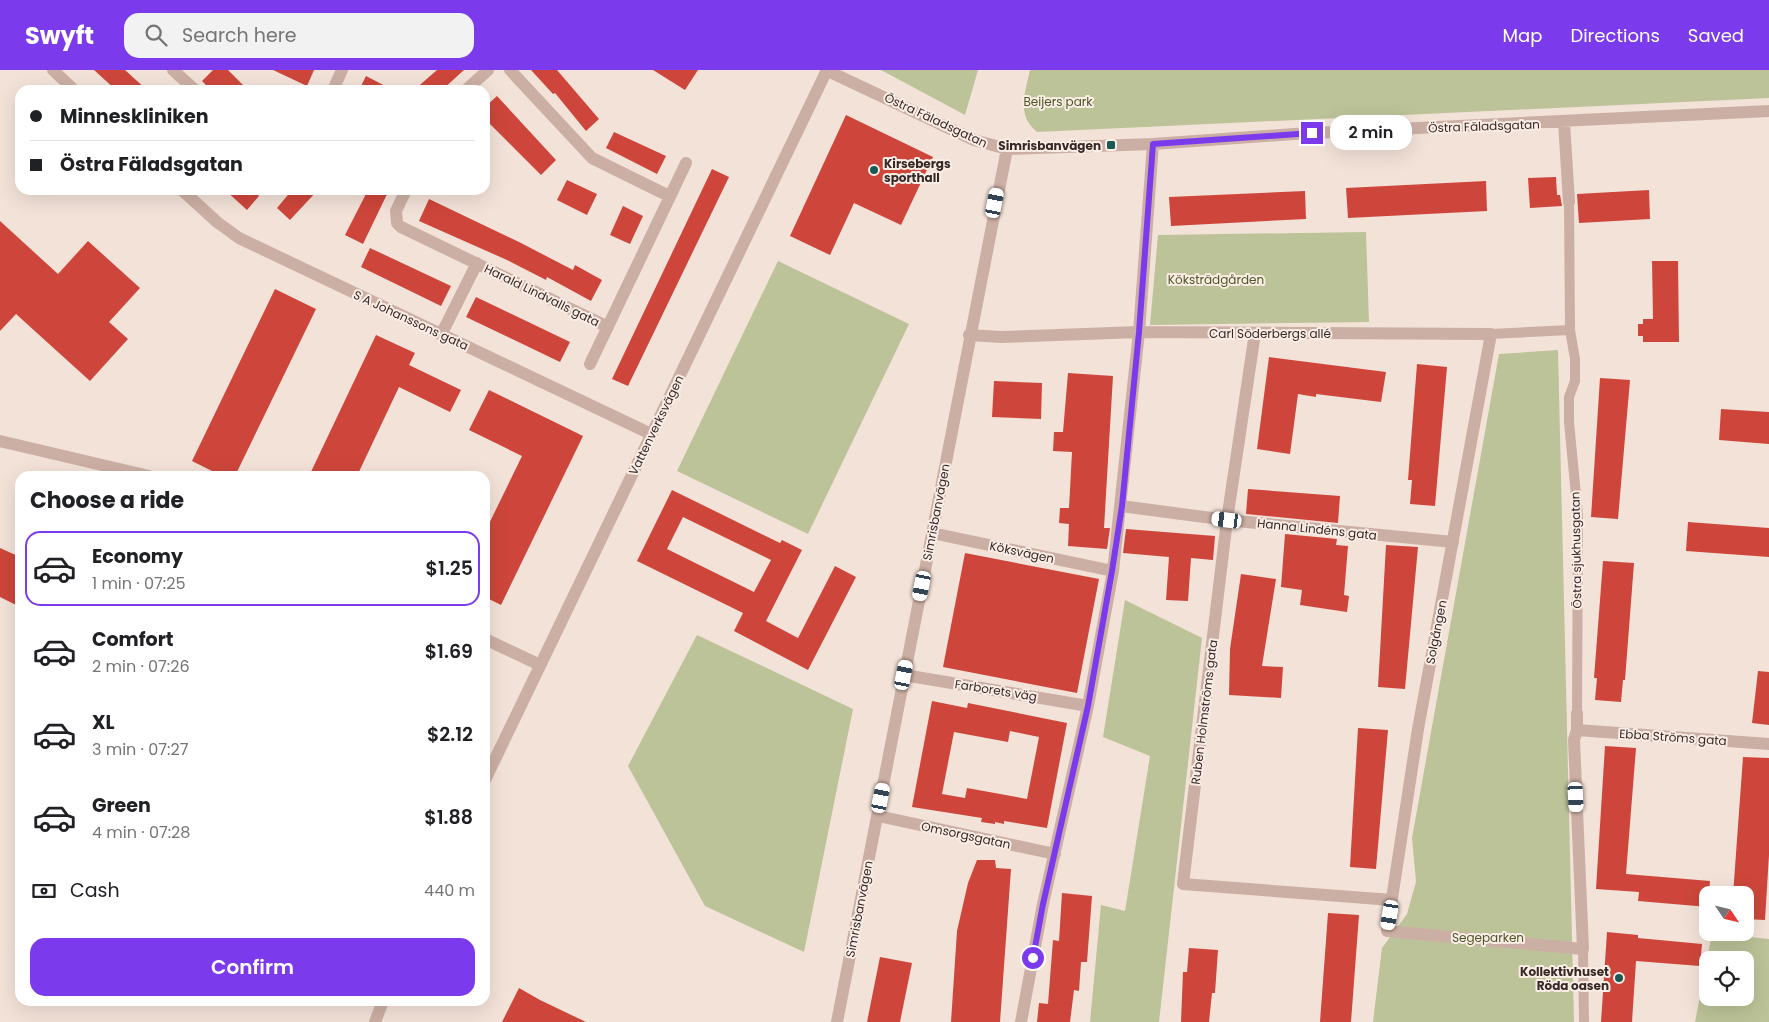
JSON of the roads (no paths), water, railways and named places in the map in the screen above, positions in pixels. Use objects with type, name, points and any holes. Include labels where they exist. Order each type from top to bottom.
[{"type":"street","points":[[53,70],[69,85]]},
{"type":"street","points":[[173,70],[190,85]]},
{"type":"street","points":[[335,85],[342,70]]},
{"type":"street","points":[[472,85],[488,70]]},
{"type":"street","points":[[510,70],[592,158],[669,196]]},
{"type":"street","name":"Östra Fäladsgatan","points":[[827,70],[974,140],[1007,149],[1153,144],[1294,134],[1769,111]]},
{"type":"street","name":"Vattenverksvägen","points":[[490,770],[827,70]]},
{"type":"street","name":"Östra sjukhusgatan","points":[[1564,122],[1569,202],[1570,330],[1575,359],[1575,381],[1569,397],[1578,516],[1577,730],[1574,740],[1583,949]]},
{"type":"street","points":[[1021,1022],[1055,854],[1088,706],[1122,506],[1139,332],[1153,144]]},
{"type":"street","name":"Simrisbanvägen","points":[[837,1022],[969,335],[1007,149]]},
{"type":"street","name":"Harald Lindvalls gata","points":[[590,364],[686,163]]},
{"type":"street","name":"S A Johanssons gata","points":[[187,195],[217,222],[239,238],[651,434]]},
{"type":"street","name":"Harald Lindvalls gata","points":[[404,195],[396,211],[397,223],[401,227],[608,327]]},
{"type":"street","name":"Harald Lindvalls gata","points":[[441,335],[477,263]]},
{"type":"street","name":"Carl Söderbergs allé","points":[[969,335],[1001,337],[1139,332],[1491,334],[1570,330]]},
{"type":"street","name":"Ruben Holmströms gata","points":[[1255,333],[1227,520],[1183,884],[1392,900]]},
{"type":"street","name":"Solgången","points":[[1491,334],[1418,729],[1387,931],[1583,949]]},
{"type":"street","points":[[0,441],[128,471]]},
{"type":"street","name":"Hanna Lindéns gata","points":[[1122,506],[1227,520],[1453,542]]},
{"type":"street","name":"Köksvägen","points":[[932,533],[1112,571]]},
{"type":"street","points":[[490,640],[540,665]]},
{"type":"street","name":"Farborets väg","points":[[904,675],[1088,706]]},
{"type":"street","name":"Ebba Ströms gata","points":[[1577,730],[1769,744]]},
{"type":"street","name":"Omsorgsgatan","points":[[878,816],[1055,854]]},
{"type":"street","points":[[1583,949],[1584,1022]]},
{"type":"street","points":[[375,1022],[381,1006]]},
{"type":"place","name":"Simrisbanvägen","points":[[1111,145]]},
{"type":"place","name":"Kirsebergs sporthall","points":[[874,170]]},
{"type":"place","name":"Kollektivhuset Röda oasen","points":[[1619,978]]},
{"type":"park label","name":"Beijers park","points":[[1058,101]]},
{"type":"park label","name":"Köksträdgården","points":[[1216,279]]},
{"type":"park label","name":"Segeparken","points":[[1488,937]]}]
